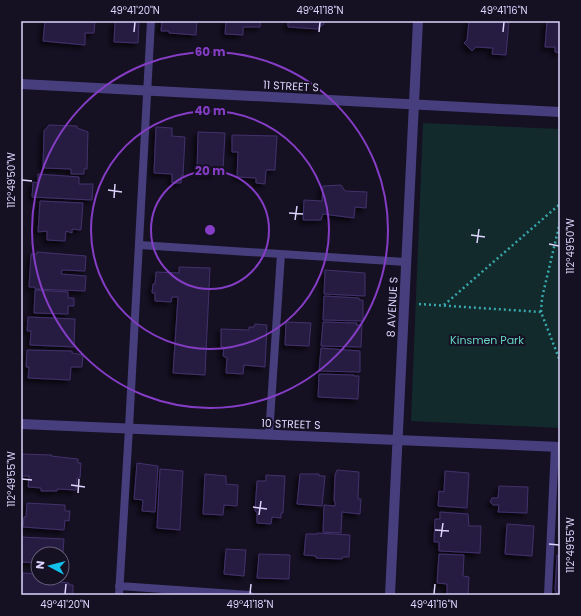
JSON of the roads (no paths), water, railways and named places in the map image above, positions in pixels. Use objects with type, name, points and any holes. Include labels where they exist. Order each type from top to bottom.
[{"type":"street","name":"8 AVENUE S","points":[[390,595],[418,21]]},
{"type":"street","name":"11 STREET S","points":[[21,84],[560,112]]},
{"type":"street","name":"10 STREET S","points":[[21,424],[557,447]]},
{"type":"lane","points":[[119,595],[151,21]]},
{"type":"lane","points":[[139,246],[406,262]]},
{"type":"lane","points":[[269,435],[281,254]]},
{"type":"lane","points":[[548,595],[557,447]]},
{"type":"lane","points":[[119,586],[249,595]]},
{"type":"park label","name":"Kinsmen Park","points":[[487,340]]}]
